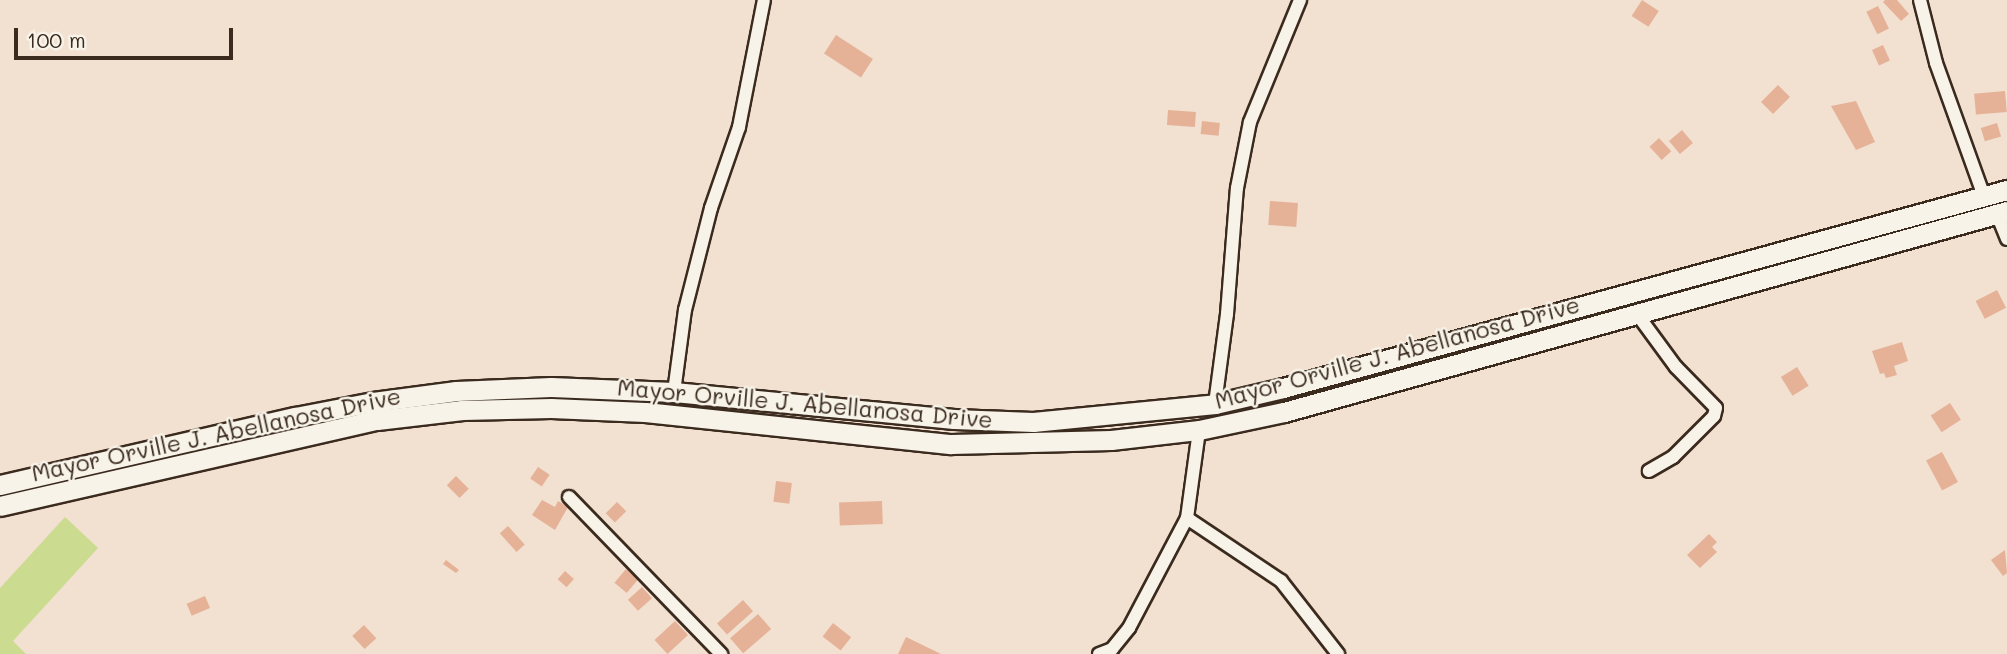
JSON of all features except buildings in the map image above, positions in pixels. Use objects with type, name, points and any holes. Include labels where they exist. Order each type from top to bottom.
[{"type":"main road","name":"Mayor Orville J. Abellanosa Drive","points":[[0,485],[373,402],[456,391],[551,387],[674,392],[954,419],[1033,422],[1215,404],[1283,388],[2007,190]]},
{"type":"main road","name":"Mayor Orville J. Abellanosa Drive","points":[[0,506],[377,420],[462,410],[551,408],[645,412],[951,444],[1111,440],[1199,430],[1284,412],[2002,212]]},
{"type":"main road","points":[[1398,356],[1404,378]]},
{"type":"main road","points":[[951,444],[954,419]]},
{"type":"street","points":[[674,392],[685,310],[711,208],[739,127],[764,0]]},
{"type":"street","points":[[1215,404],[1227,314],[1237,188],[1250,122],[1300,0]]},
{"type":"street","points":[[1920,0],[1936,63],[1984,196]]},
{"type":"street","points":[[2002,212],[2007,239]]},
{"type":"street","points":[[1637,314],[1676,367],[1716,408],[1714,416],[1673,457],[1649,471]]},
{"type":"street","points":[[1099,654],[1111,649],[1129,628],[1187,518],[1199,430]]},
{"type":"street","points":[[569,497],[721,654]]},
{"type":"street","points":[[1187,518],[1281,581],[1338,654]]},
{"type":"green space","points":[[65,517],[98,548],[13,641],[26,654],[0,654],[0,588]]}]
